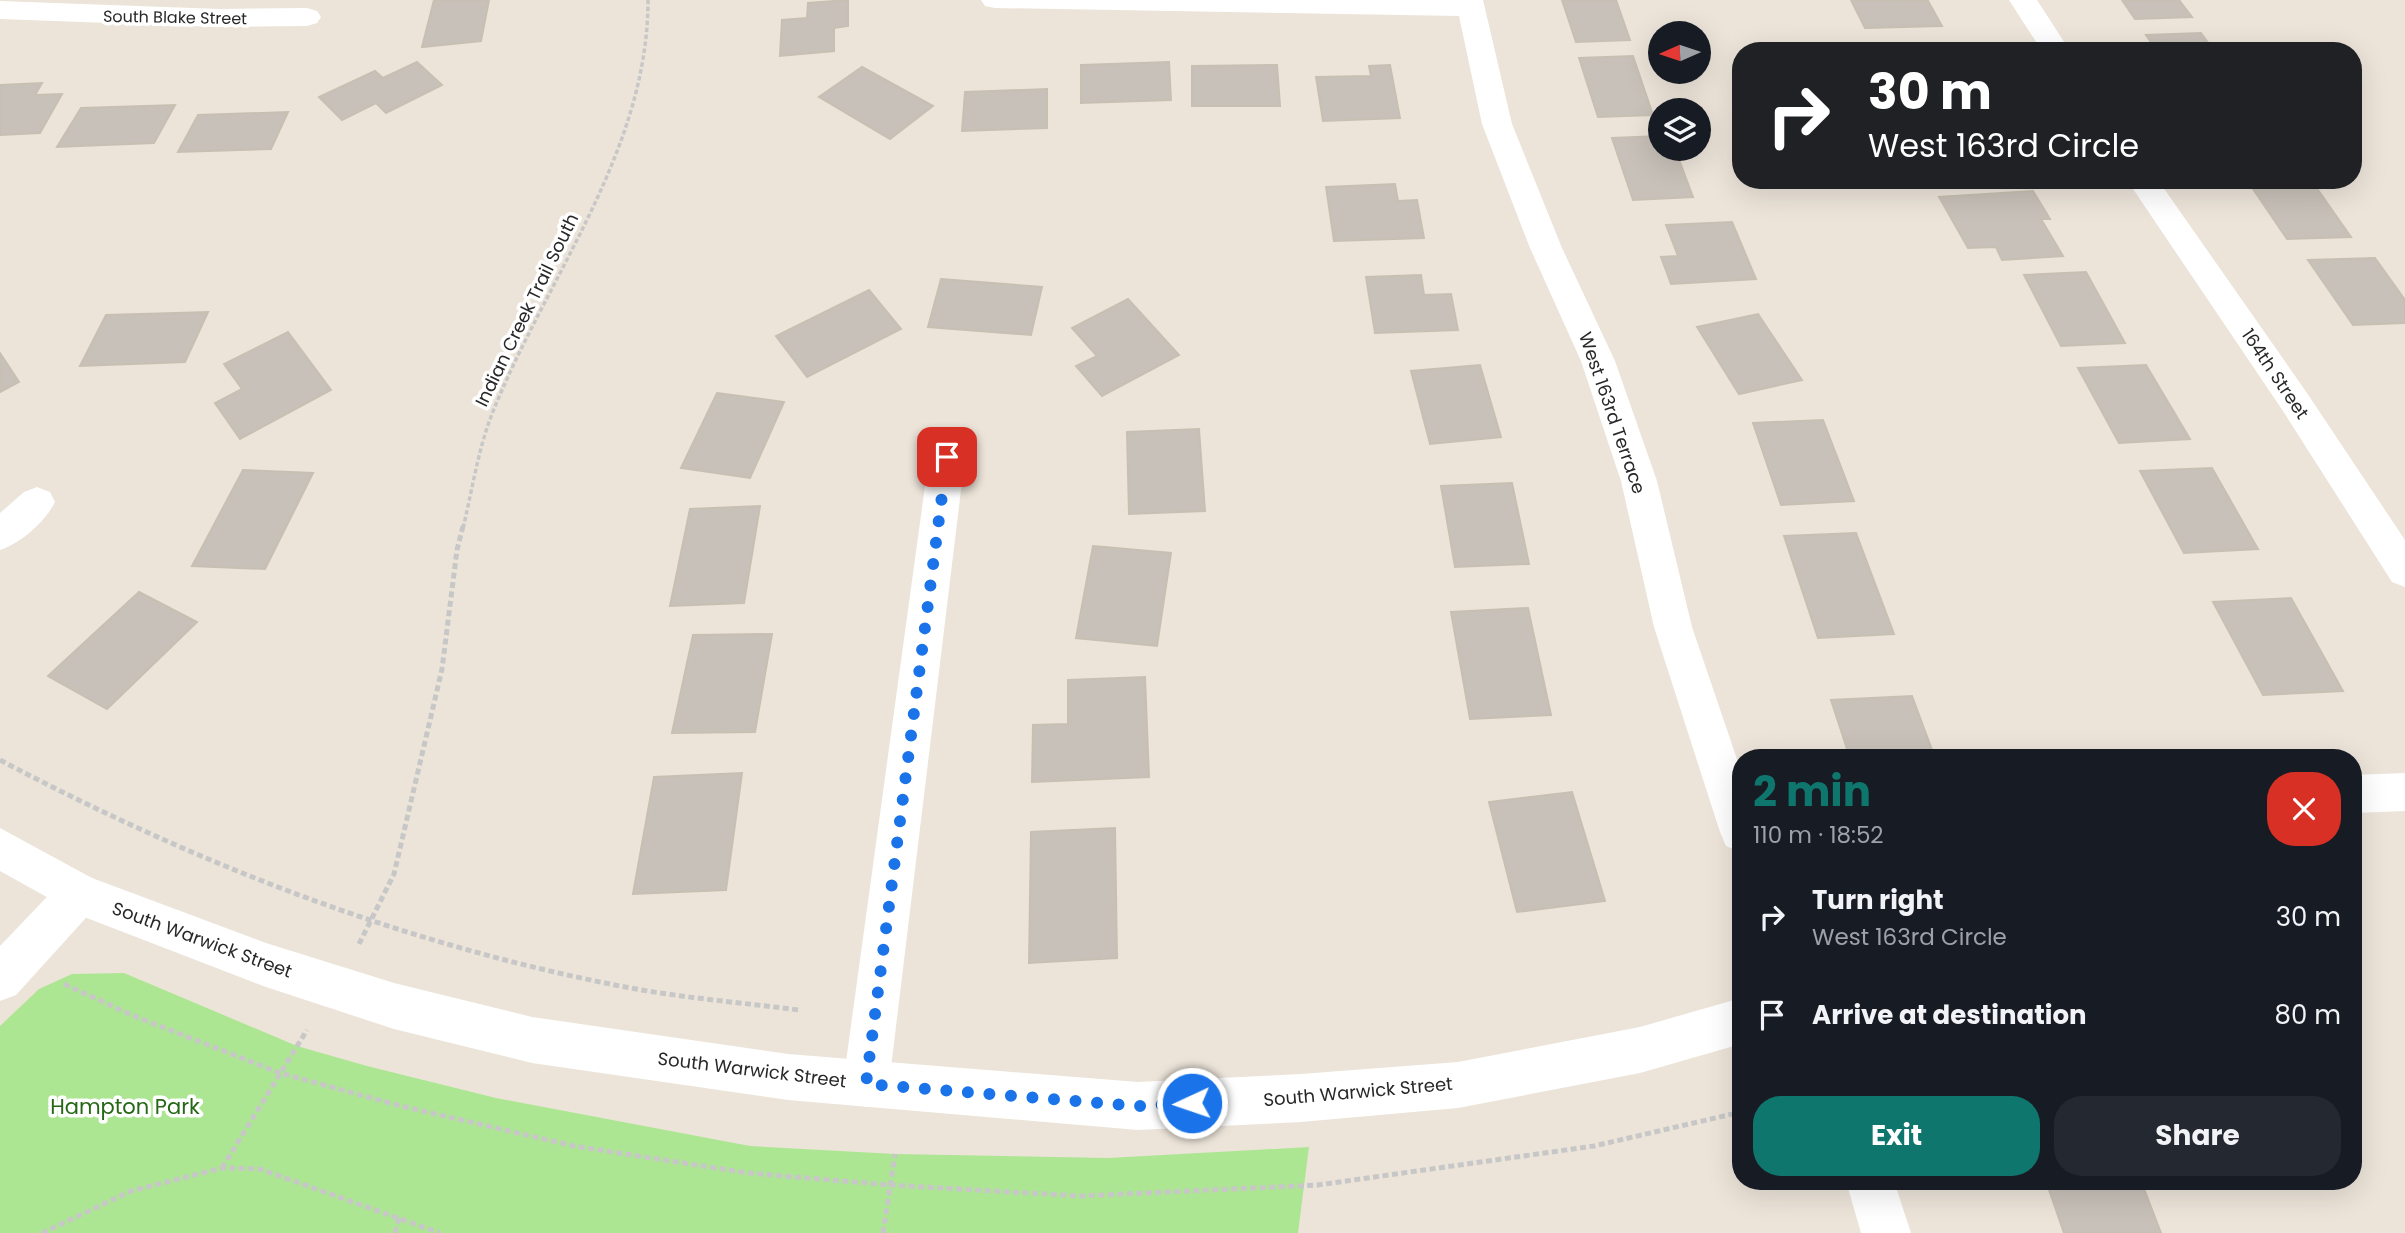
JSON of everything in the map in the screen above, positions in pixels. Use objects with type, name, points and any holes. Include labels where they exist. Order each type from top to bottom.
[{"type":"street","points":[[995,0],[1469,4]]},
{"type":"street","points":[[2023,0],[2050,42]]},
{"type":"street","name":"West 163rd Terrace","points":[[1469,4],[1497,124],[1546,248],[1598,361],[1639,481],[1673,627],[1732,805]]},
{"type":"street","name":"South Blake Street","points":[[0,10],[219,18],[307,17]]},
{"type":"street","name":"164th Street","points":[[2148,189],[2295,402],[2405,571]]},
{"type":"street","points":[[866,1084],[947,457]]},
{"type":"street","points":[[0,535],[37,502]]},
{"type":"street","points":[[2362,794],[2405,792]]},
{"type":"street","name":"South Warwick Street","points":[[0,848],[79,894],[265,965],[367,998],[532,1040],[788,1077],[1138,1106],[1301,1098],[1458,1085],[1640,1050],[1732,1024]]},
{"type":"street","points":[[0,979],[79,894]]},
{"type":"street","points":[[1873,1190],[1886,1233]]},
{"type":"path","name":"Indian Creek Trail South","points":[[372,922],[394,874],[442,669],[457,550],[491,416],[622,144],[648,37],[648,0]]},
{"type":"path","points":[[0,760],[133,829],[250,878],[372,922],[484,955],[619,986],[799,1010]]},
{"type":"path","points":[[57,981],[134,1016],[280,1073],[401,1106],[574,1146],[748,1173],[890,1185],[1080,1196],[1318,1185],[1594,1146],[1732,1114]]},
{"type":"path","points":[[222,1168],[280,1073]]},
{"type":"path","points":[[883,1233],[895,1154]]},
{"type":"path","points":[[42,1233],[131,1191],[222,1168],[260,1169],[440,1233]]},
{"type":"path","points":[[395,1233],[399,1218]]},
{"type":"green space","name":"Hampton Park","points":[[124,973],[297,1046],[367,1066],[496,1098],[750,1146],[895,1154],[1108,1158],[1309,1147],[1298,1233],[0,1233],[0,1026],[39,989],[72,974]]},
{"type":"building","points":[[434,0],[489,0],[481,41],[422,47]]},
{"type":"building","points":[[848,0],[848,26],[834,28],[834,51],[780,56],[782,20],[807,18],[808,3]]},
{"type":"building","points":[[1562,0],[1616,0],[1630,40],[1576,42]]},
{"type":"building","points":[[1851,0],[1928,1],[1942,26],[1865,28]]},
{"type":"building","points":[[2122,0],[2179,0],[2192,17],[2135,19]]},
{"type":"building","points":[[2201,33],[2208,42],[2151,42],[2146,35]]},
{"type":"building","points":[[1633,56],[1648,100],[1648,115],[1598,117],[1579,58]]},
{"type":"building","points":[[417,62],[442,85],[386,113],[376,103],[342,120],[319,97],[375,71],[383,78]]},
{"type":"building","points":[[1169,62],[1171,100],[1081,103],[1081,65]]},
{"type":"building","points":[[1277,65],[1280,106],[1192,106],[1192,66]]},
{"type":"building","points":[[1390,65],[1400,118],[1323,121],[1316,77],[1371,76],[1369,66]]},
{"type":"building","points":[[862,67],[933,106],[890,139],[819,97]]},
{"type":"building","points":[[42,83],[35,95],[62,94],[40,133],[0,135],[0,85]]},
{"type":"building","points":[[1047,89],[1047,128],[962,131],[965,92]]},
{"type":"building","points":[[175,105],[154,143],[57,147],[81,108]]},
{"type":"building","points":[[288,112],[271,149],[178,152],[198,115]]},
{"type":"building","points":[[1648,137],[1648,161],[1680,161],[1693,197],[1633,200],[1612,138]]},
{"type":"building","points":[[1395,184],[1398,201],[1417,200],[1424,238],[1334,241],[1326,187]]},
{"type":"building","points":[[2253,189],[2317,189],[2351,237],[2287,239]]},
{"type":"building","points":[[2033,191],[2050,219],[2041,219],[2063,256],[2002,260],[1996,247],[1968,248],[1939,197]]},
{"type":"building","points":[[1732,222],[1756,279],[1671,284],[1661,257],[1678,256],[1666,225]]},
{"type":"building","points":[[2375,258],[2405,300],[2405,323],[2353,325],[2308,260]]},
{"type":"building","points":[[2086,272],[2125,343],[2061,346],[2024,275]]},
{"type":"building","points":[[1421,275],[1424,295],[1451,294],[1458,330],[1375,333],[1366,277]]},
{"type":"building","points":[[941,279],[1042,287],[1031,335],[928,327]]},
{"type":"building","points":[[869,290],[901,329],[807,377],[776,336]]},
{"type":"building","points":[[1128,299],[1179,355],[1102,396],[1076,366],[1097,356],[1072,328]]},
{"type":"building","points":[[208,312],[185,362],[80,366],[106,315]]},
{"type":"building","points":[[1758,314],[1802,380],[1739,394],[1697,327]]},
{"type":"building","points":[[288,332],[331,390],[240,439],[215,403],[242,389],[224,364]]},
{"type":"building","points":[[0,353],[19,382],[0,392]]},
{"type":"building","points":[[1480,365],[1501,437],[1430,444],[1411,371]]},
{"type":"building","points":[[2146,365],[2190,439],[2119,443],[2078,368]]},
{"type":"building","points":[[717,393],[784,402],[750,478],[681,468]]},
{"type":"building","points":[[1823,420],[1854,501],[1781,505],[1753,423]]},
{"type":"building","points":[[1199,429],[1205,511],[1129,514],[1127,432]]},
{"type":"building","points":[[2212,468],[2258,549],[2184,553],[2140,471]]},
{"type":"building","points":[[243,470],[313,473],[265,569],[192,566]]},
{"type":"building","points":[[1512,483],[1529,564],[1455,567],[1441,486]]},
{"type":"building","points":[[760,506],[744,603],[670,606],[690,509]]},
{"type":"building","points":[[1856,533],[1894,634],[1818,638],[1784,536]]},
{"type":"building","points":[[1093,546],[1171,553],[1157,646],[1076,638]]},
{"type":"building","points":[[139,592],[197,622],[107,709],[48,676]]},
{"type":"building","points":[[2291,598],[2343,691],[2263,695],[2213,602]]},
{"type":"building","points":[[1528,608],[1551,715],[1470,719],[1451,612]]},
{"type":"building","points":[[772,634],[755,732],[672,733],[693,635]]},
{"type":"building","points":[[1145,677],[1149,777],[1032,782],[1033,725],[1068,724],[1068,680]]},
{"type":"building","points":[[1912,696],[1932,749],[1847,749],[1831,700]]},
{"type":"building","points":[[742,773],[726,890],[633,894],[654,777]]},
{"type":"building","points":[[1572,792],[1605,901],[1517,912],[1489,802]]},
{"type":"building","points":[[1115,828],[1117,958],[1029,963],[1031,832]]},
{"type":"building","points":[[2049,1190],[2144,1190],[2161,1233],[2064,1233]]},
{"type":"route","points":[[947,457],[866,1084],[1138,1106],[1192,1103]]}]
